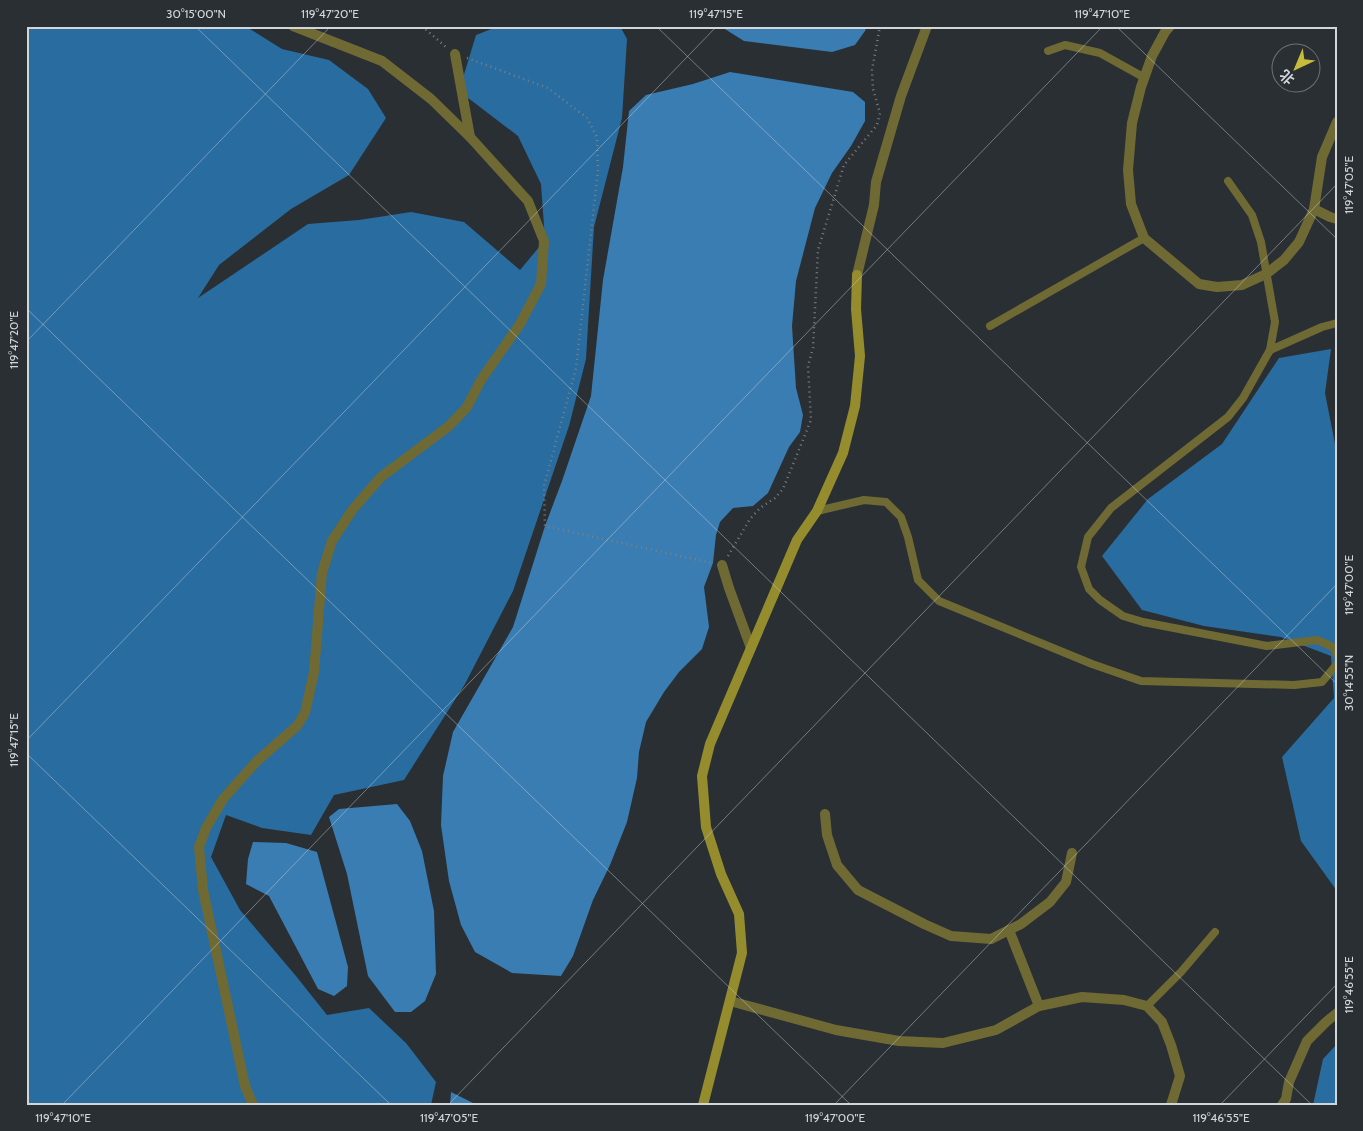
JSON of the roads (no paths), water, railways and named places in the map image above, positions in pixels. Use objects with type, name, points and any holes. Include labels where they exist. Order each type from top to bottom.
[{"type":"street","points":[[254,1105],[245,1086],[203,890],[199,847],[206,828],[223,799],[257,761],[297,726],[306,713],[314,672],[322,573],[332,541],[353,509],[381,477],[449,426],[468,407],[481,380],[520,324],[540,284],[544,241],[528,201],[470,137],[431,99],[382,61],[293,26]]},
{"type":"street","points":[[703,1105],[742,953],[738,914],[721,874],[706,827],[702,776],[710,744],[797,540],[817,511],[843,453],[855,406],[860,356],[856,309],[857,275],[874,205],[876,182],[901,96],[927,26]]},
{"type":"street","points":[[1170,26],[1152,56],[1132,123],[1128,170],[1131,204],[1144,238],[1199,284],[1217,286],[1242,285],[1266,274],[1284,260],[1299,242],[1314,210],[1322,157],[1337,122]]},
{"type":"street","points":[[455,54],[470,137]]},
{"type":"street","points":[[1314,210],[1337,219]]},
{"type":"street","points":[[722,565],[751,648]]},
{"type":"street","points":[[825,814],[827,835],[837,865],[858,890],[951,936],[991,938],[1022,924],[1050,902],[1066,882],[1072,853]]},
{"type":"street","points":[[1009,930],[1039,1006]]},
{"type":"street","points":[[730,1001],[836,1030],[899,1041],[943,1042],[996,1030],[1039,1006],[1082,997],[1124,1000],[1147,1006],[1162,1022],[1180,1076],[1174,1104]]},
{"type":"street","points":[[1282,1105],[1286,1099],[1289,1082],[1307,1041],[1337,1013]]},
{"type":"lane","points":[[1048,51],[1065,45],[1100,53],[1144,78]]},
{"type":"lane","points":[[1228,181],[1252,215],[1261,242],[1275,322],[1270,350],[1243,398],[1228,417],[1110,508],[1088,537],[1081,567],[1089,588],[1100,600],[1123,616],[1143,622],[1267,646],[1317,640],[1333,648],[1337,655]]},
{"type":"lane","points":[[990,326],[1144,238]]},
{"type":"lane","points":[[1270,350],[1322,327],[1337,323]]},
{"type":"lane","points":[[817,511],[864,500],[886,502],[901,517],[908,537],[918,580],[939,601],[1092,664],[1141,681],[1294,685],[1322,682],[1337,664]]},
{"type":"lane","points":[[1147,1006],[1181,972],[1215,932]]}]
